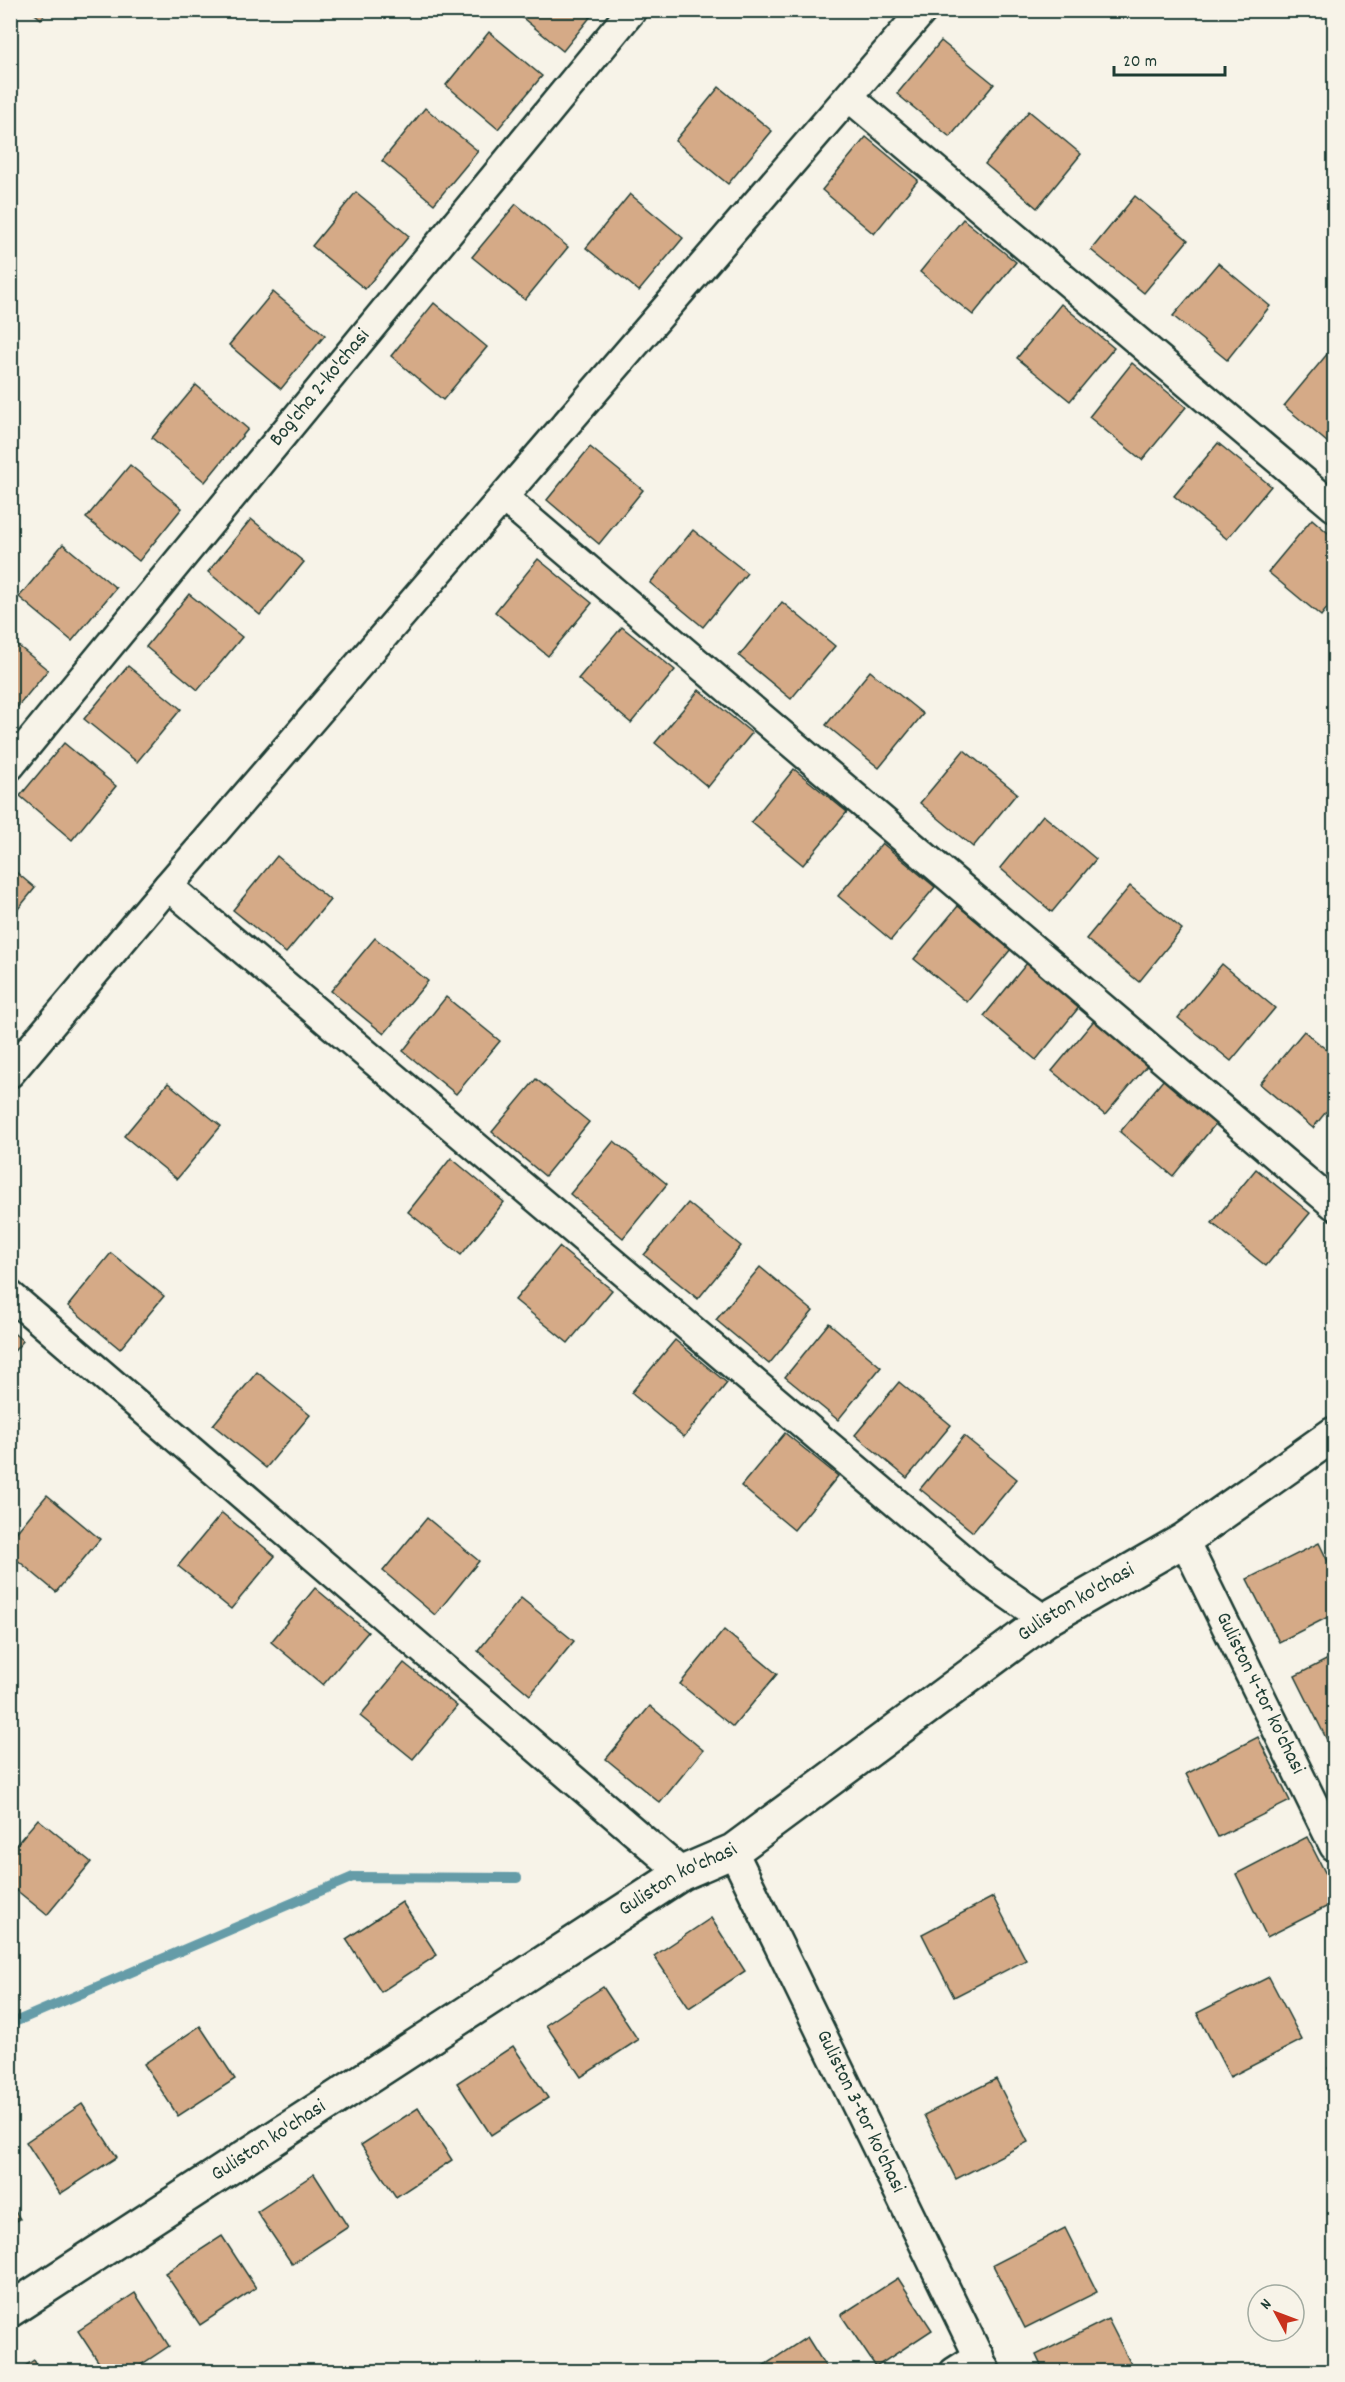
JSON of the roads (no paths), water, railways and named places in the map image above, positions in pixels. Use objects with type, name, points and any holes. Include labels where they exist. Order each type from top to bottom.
[{"type":"main road","name":"Guliston ko'chasi","points":[[10,2310],[682,1873],[733,1851],[1045,1620],[1184,1540],[1335,1434]]},
{"type":"street","name":"Bog'cha 2-ko'chasi","points":[[10,766],[632,10]]},
{"type":"street","points":[[10,1073],[168,886],[923,10]]},
{"type":"street","points":[[849,97],[1335,507]]},
{"type":"street","points":[[504,498],[1335,1204]]},
{"type":"street","points":[[168,886],[977,1571],[1045,1620]]},
{"type":"street","points":[[10,1295],[682,1873]]},
{"type":"street","name":"Guliston 4-tor ko'chasi","points":[[1184,1540],[1335,1846]]},
{"type":"street","name":"Guliston 3-tor ko'chasi","points":[[733,1851],[982,2364]]},
{"type":"street","points":[[954,2372],[982,2364]]},
{"type":"waterway","points":[[10,2024],[353,1877],[517,1878]]}]
